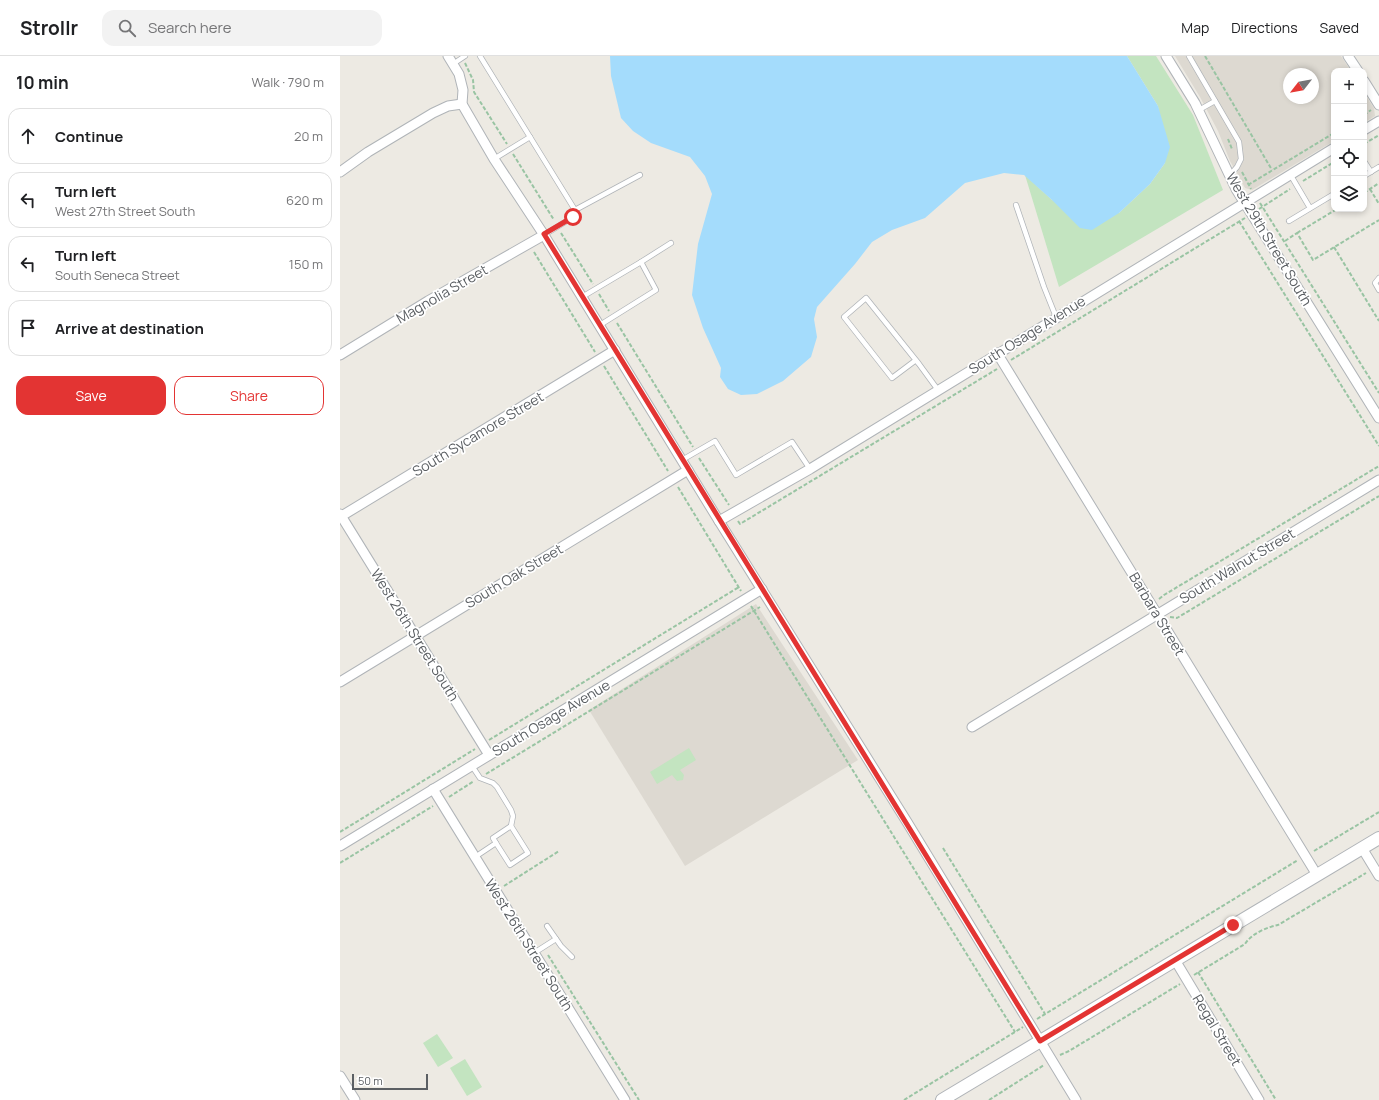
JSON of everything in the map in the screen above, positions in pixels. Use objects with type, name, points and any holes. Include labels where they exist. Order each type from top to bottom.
[{"type":"street","name":"West 29th Street South","points":[[1166,56],[1199,110],[1244,202],[1379,418]]},
{"type":"street","points":[[1348,56],[1356,68]]},
{"type":"street","points":[[450,60],[459,74],[463,90],[462,104],[494,159],[544,234],[719,521],[911,828],[1076,1100]]},
{"type":"street","points":[[1367,86],[1379,105]]},
{"type":"street","points":[[340,172],[368,152],[433,113],[448,106],[462,104]]},
{"type":"street","points":[[1367,128],[1379,120]]},
{"type":"street","name":"South Osage Avenue","points":[[719,521],[810,469],[997,353],[1331,150]]},
{"type":"street","name":"Magnolia Street","points":[[340,354],[544,234]]},
{"type":"street","name":"South Sycamore Street","points":[[340,516],[615,350]]},
{"type":"street","name":"Barbara Street","points":[[997,353],[1317,875]]},
{"type":"street","name":"South Oak Street","points":[[340,682],[688,470]]},
{"type":"street","name":"South Walnut Street","points":[[972,727],[1379,480]]},
{"type":"street","name":"West 26th Street South","points":[[340,516],[489,755]]},
{"type":"street","name":"South Osage Avenue","points":[[340,846],[762,589]]},
{"type":"street","name":"West 26th Street South","points":[[433,789],[625,1100]]},
{"type":"street","points":[[942,1100],[1379,838]]},
{"type":"street","points":[[1362,848],[1379,876]]},
{"type":"street","name":"Regal Street","points":[[1175,960],[1259,1100]]},
{"type":"street","points":[[340,1076],[355,1100]]},
{"type":"lane","points":[[450,60],[465,56]]},
{"type":"lane","points":[[480,56],[575,210]]},
{"type":"lane","points":[[1189,56],[1239,142],[1241,159],[1230,175]]},
{"type":"lane","points":[[1199,110],[1215,101]]},
{"type":"lane","points":[[494,159],[530,137]]},
{"type":"lane","points":[[1367,166],[1371,172]]},
{"type":"lane","points":[[1367,174],[1379,167]]},
{"type":"lane","points":[[1290,174],[1310,208]]},
{"type":"lane","points":[[544,234],[573,217],[575,210],[640,175]]},
{"type":"lane","points":[[1289,221],[1331,196]]},
{"type":"lane","points":[[1016,205],[1044,287],[1056,317]]},
{"type":"lane","points":[[582,297],[671,243]]},
{"type":"lane","points":[[600,325],[656,290],[641,262]]},
{"type":"lane","points":[[1379,278],[1375,283],[1379,290]]},
{"type":"lane","points":[[916,360],[892,378],[844,317],[866,298],[916,360],[938,390]]},
{"type":"lane","points":[[682,460],[715,441],[736,475],[792,442],[810,469]]},
{"type":"lane","points":[[472,766],[480,778],[493,783],[502,795],[513,816],[511,826],[528,853],[510,865],[493,838],[511,826]]},
{"type":"lane","points":[[475,857],[496,843]]},
{"type":"lane","points":[[547,926],[572,957]]},
{"type":"lane","points":[[534,953],[556,939]]},
{"type":"path","points":[[1205,56],[1272,170]]},
{"type":"path","points":[[1225,133],[1248,185],[1285,241],[1379,393]]},
{"type":"path","points":[[1248,185],[1331,135]]},
{"type":"path","points":[[1367,142],[1379,135]]},
{"type":"path","points":[[1367,191],[1379,184]]},
{"type":"path","points":[[1370,189],[1379,204]]},
{"type":"path","points":[[1285,241],[1332,212]]},
{"type":"path","points":[[1297,233],[1313,260],[1379,220]]},
{"type":"path","points":[[1239,221],[1379,446]]},
{"type":"path","points":[[1334,247],[1379,321]]},
{"type":"path","points":[[534,252],[746,599],[1015,1032]]},
{"type":"path","points":[[340,832],[739,587]]},
{"type":"path","points":[[340,863],[760,607]]},
{"type":"path","points":[[904,1100],[1379,812]]},
{"type":"path","points":[[943,848],[1045,1014]]},
{"type":"path","points":[[508,891],[504,885],[559,851]]},
{"type":"path","points":[[543,947],[639,1100]]},
{"type":"path","points":[[1198,972],[1276,1100]]},
{"type":"shaded area","points":[[1175,56],[1341,56],[1349,68],[1331,68],[1331,143],[1252,190],[1245,188],[1230,161],[1218,131],[1200,97]]},
{"type":"shaded area","points":[[1367,98],[1374,108],[1375,116],[1367,121]]},
{"type":"shaded area","points":[[756,604],[858,760],[685,866],[589,710]]},
{"type":"green space","points":[[1127,56],[1156,56],[1193,115],[1223,190],[1059,287],[1025,175],[1052,200],[1119,213],[1150,184],[1165,163],[1158,106]]},
{"type":"green space","points":[[689,748],[696,760],[680,770],[684,775],[683,780],[677,781],[672,775],[657,784],[650,772]]},
{"type":"green space","points":[[437,1034],[453,1058],[438,1067],[423,1043]]},
{"type":"green space","points":[[465,1059],[482,1087],[467,1096],[450,1068]]},
{"type":"water","points":[[610,56],[1127,56],[1158,106],[1170,147],[1165,163],[1150,184],[1119,213],[1092,230],[1080,228],[1024,175],[1004,173],[965,183],[925,218],[892,230],[872,242],[855,264],[817,307],[814,319],[817,337],[811,357],[783,381],[757,394],[741,395],[728,389],[720,377],[721,368],[703,328],[692,295],[698,244],[712,194],[705,176],[690,157],[651,143],[633,131],[621,118],[611,76]]},
{"type":"route","points":[[573,217],[544,234],[719,521],[907,822],[1040,1041],[1233,925]]}]
